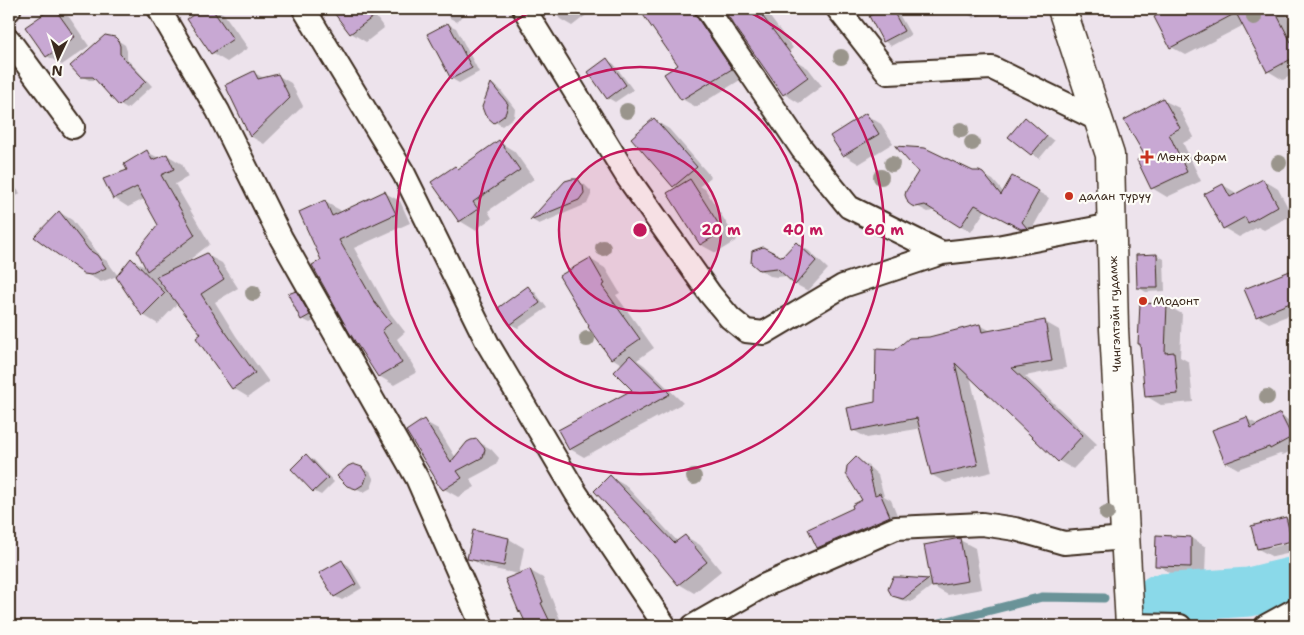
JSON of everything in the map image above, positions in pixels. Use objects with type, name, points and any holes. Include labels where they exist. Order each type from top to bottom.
[{"type":"main road","name":"Чингэлтэйн гудамж","points":[[1062,9],[1110,155],[1114,329],[1130,626]]},
{"type":"street","points":[[159,9],[218,111],[281,238],[417,478],[482,626]]},
{"type":"street","points":[[304,9],[404,174],[488,344],[576,493],[665,626]]},
{"type":"street","points":[[524,9],[628,178],[710,294],[730,318],[746,331],[764,333],[843,286],[942,253],[997,247],[1112,225]]},
{"type":"street","points":[[707,9],[802,149],[849,206],[942,253]]},
{"type":"street","points":[[838,9],[888,73],[992,68],[1099,120]]},
{"type":"street","points":[[9,40],[73,127]]},
{"type":"street","points":[[693,626],[763,586],[896,528],[982,524],[1015,529],[1064,543],[1126,538]]},
{"type":"street","points":[[1266,626],[1295,610]]},
{"type":"street","points":[[1130,626],[1180,626]]},
{"type":"building","points":[[51,9],[55,9],[75,37],[46,57],[25,27]]},
{"type":"building","points":[[202,9],[212,9],[233,39],[211,54],[187,19]]},
{"type":"building","points":[[331,9],[384,9],[350,34]]},
{"type":"building","points":[[639,9],[694,9],[696,16],[732,69],[681,100],[664,74],[678,65]]},
{"type":"building","points":[[723,9],[757,9],[808,77],[783,95]]},
{"type":"building","points":[[883,9],[892,9],[904,31],[883,42],[869,16]]},
{"type":"building","points":[[1169,9],[1274,9],[1295,50],[1295,57],[1267,72],[1236,13],[1170,48],[1154,17]]},
{"type":"building","points":[[448,23],[472,68],[451,79],[427,34]]},
{"type":"building","points":[[105,35],[115,37],[118,40],[120,54],[146,81],[119,106],[93,77],[80,77],[70,66]]},
{"type":"building","points":[[607,58],[626,85],[607,99],[588,72]]},
{"type":"building","points":[[254,71],[258,79],[278,74],[290,98],[250,137],[225,85]]},
{"type":"building","points":[[491,83],[508,104],[504,116],[494,123],[485,115],[482,107]]},
{"type":"building","points":[[1163,98],[1180,128],[1169,134],[1187,172],[1151,189],[1137,160],[1145,156],[1124,120]]},
{"type":"building","points":[[866,113],[879,134],[843,156],[830,136]]},
{"type":"building","points":[[1025,117],[1047,136],[1031,155],[1008,137]]},
{"type":"building","points":[[654,118],[697,167],[673,187],[631,138]]},
{"type":"building","points":[[499,140],[520,170],[473,202],[478,209],[459,222],[431,182],[455,166],[458,169]]},
{"type":"building","points":[[895,146],[925,148],[973,171],[979,171],[983,173],[1001,195],[1012,176],[1039,191],[1022,222],[1027,228],[1021,229],[975,205],[960,227],[925,205],[912,206],[908,203],[905,195],[918,172]]},
{"type":"building","points":[[147,150],[152,160],[167,154],[174,169],[161,175],[195,235],[147,271],[137,251],[158,225],[137,187],[113,199],[103,179],[127,170],[124,164]]},
{"type":"building","points":[[578,179],[583,186],[584,193],[579,200],[530,220],[565,181]]},
{"type":"building","points":[[690,179],[723,231],[700,245],[667,193]]},
{"type":"building","points":[[1263,179],[1278,206],[1248,223],[1245,217],[1223,229],[1204,194],[1223,184],[1230,197]]},
{"type":"building","points":[[385,191],[396,214],[339,240],[375,303],[391,323],[382,330],[402,363],[378,377],[349,332],[312,265],[321,260],[299,212],[325,200],[332,216]]},
{"type":"building","points":[[59,211],[89,250],[97,255],[106,268],[91,275],[84,274],[34,237]]},
{"type":"building","points":[[796,242],[816,261],[795,285],[777,268],[759,270],[751,263],[752,251],[763,247],[782,257]]},
{"type":"building","points":[[207,253],[224,279],[201,294],[255,373],[232,389],[196,338],[201,334],[156,277]]},
{"type":"building","points":[[1157,254],[1158,288],[1137,288],[1136,255]]},
{"type":"building","points":[[131,258],[165,293],[142,316],[116,277]]},
{"type":"building","points":[[590,258],[605,284],[602,286],[640,339],[611,359],[588,327],[559,276]]},
{"type":"building","points":[[1295,269],[1295,301],[1256,317],[1244,289]]},
{"type":"building","points":[[528,286],[540,303],[510,325],[498,308]]},
{"type":"building","points":[[296,291],[310,315],[301,320],[288,294]]},
{"type":"building","points":[[1140,303],[1167,304],[1165,353],[1174,352],[1178,394],[1145,397],[1140,344],[1138,344]]},
{"type":"building","points":[[1045,320],[1052,361],[1012,368],[1083,435],[1058,462],[955,363],[978,465],[931,475],[917,418],[852,431],[847,408],[875,402],[876,349],[895,350],[909,338],[929,337],[980,324],[982,332]]},
{"type":"building","points":[[630,355],[670,394],[569,450],[558,430],[632,390],[614,372]]},
{"type":"building","points":[[1280,413],[1292,437],[1270,449],[1269,447],[1225,463],[1212,430],[1247,417],[1251,428]]},
{"type":"building","points":[[424,419],[451,462],[467,442],[471,440],[477,439],[485,449],[483,457],[457,471],[462,478],[443,490],[436,482],[406,431]]},
{"type":"building","points":[[306,454],[328,478],[313,492],[291,469]]},
{"type":"building","points":[[856,457],[868,468],[875,495],[880,493],[890,516],[817,548],[808,529],[853,508],[852,505],[862,500],[846,474],[847,466]]},
{"type":"building","points":[[353,464],[362,467],[367,475],[364,484],[356,489],[347,486],[337,476]]},
{"type":"building","points":[[610,475],[674,543],[685,535],[707,562],[678,585],[649,550],[594,491]]},
{"type":"building","points":[[1286,517],[1292,541],[1257,549],[1251,526]]},
{"type":"building","points":[[473,530],[509,538],[504,566],[467,559]]},
{"type":"building","points":[[1156,535],[1191,537],[1191,567],[1155,566]]},
{"type":"building","points":[[960,538],[968,581],[932,587],[924,545]]},
{"type":"building","points":[[342,560],[356,584],[334,597],[319,573]]},
{"type":"building","points":[[530,569],[543,602],[541,603],[552,626],[527,626],[505,579]]},
{"type":"building","points":[[893,577],[929,579],[903,599],[892,596],[888,589]]},
{"type":"waterway","points":[[1160,598],[1249,592],[1295,581]]},
{"type":"waterway","points":[[928,626],[1042,597],[1104,598]]},
{"type":"place","name":"Мөнх фарм","points":[[1147,157]]},
{"type":"place","name":"далан түрүү","points":[[1069,196]]},
{"type":"place","name":"Модонт","points":[[1143,301]]}]
